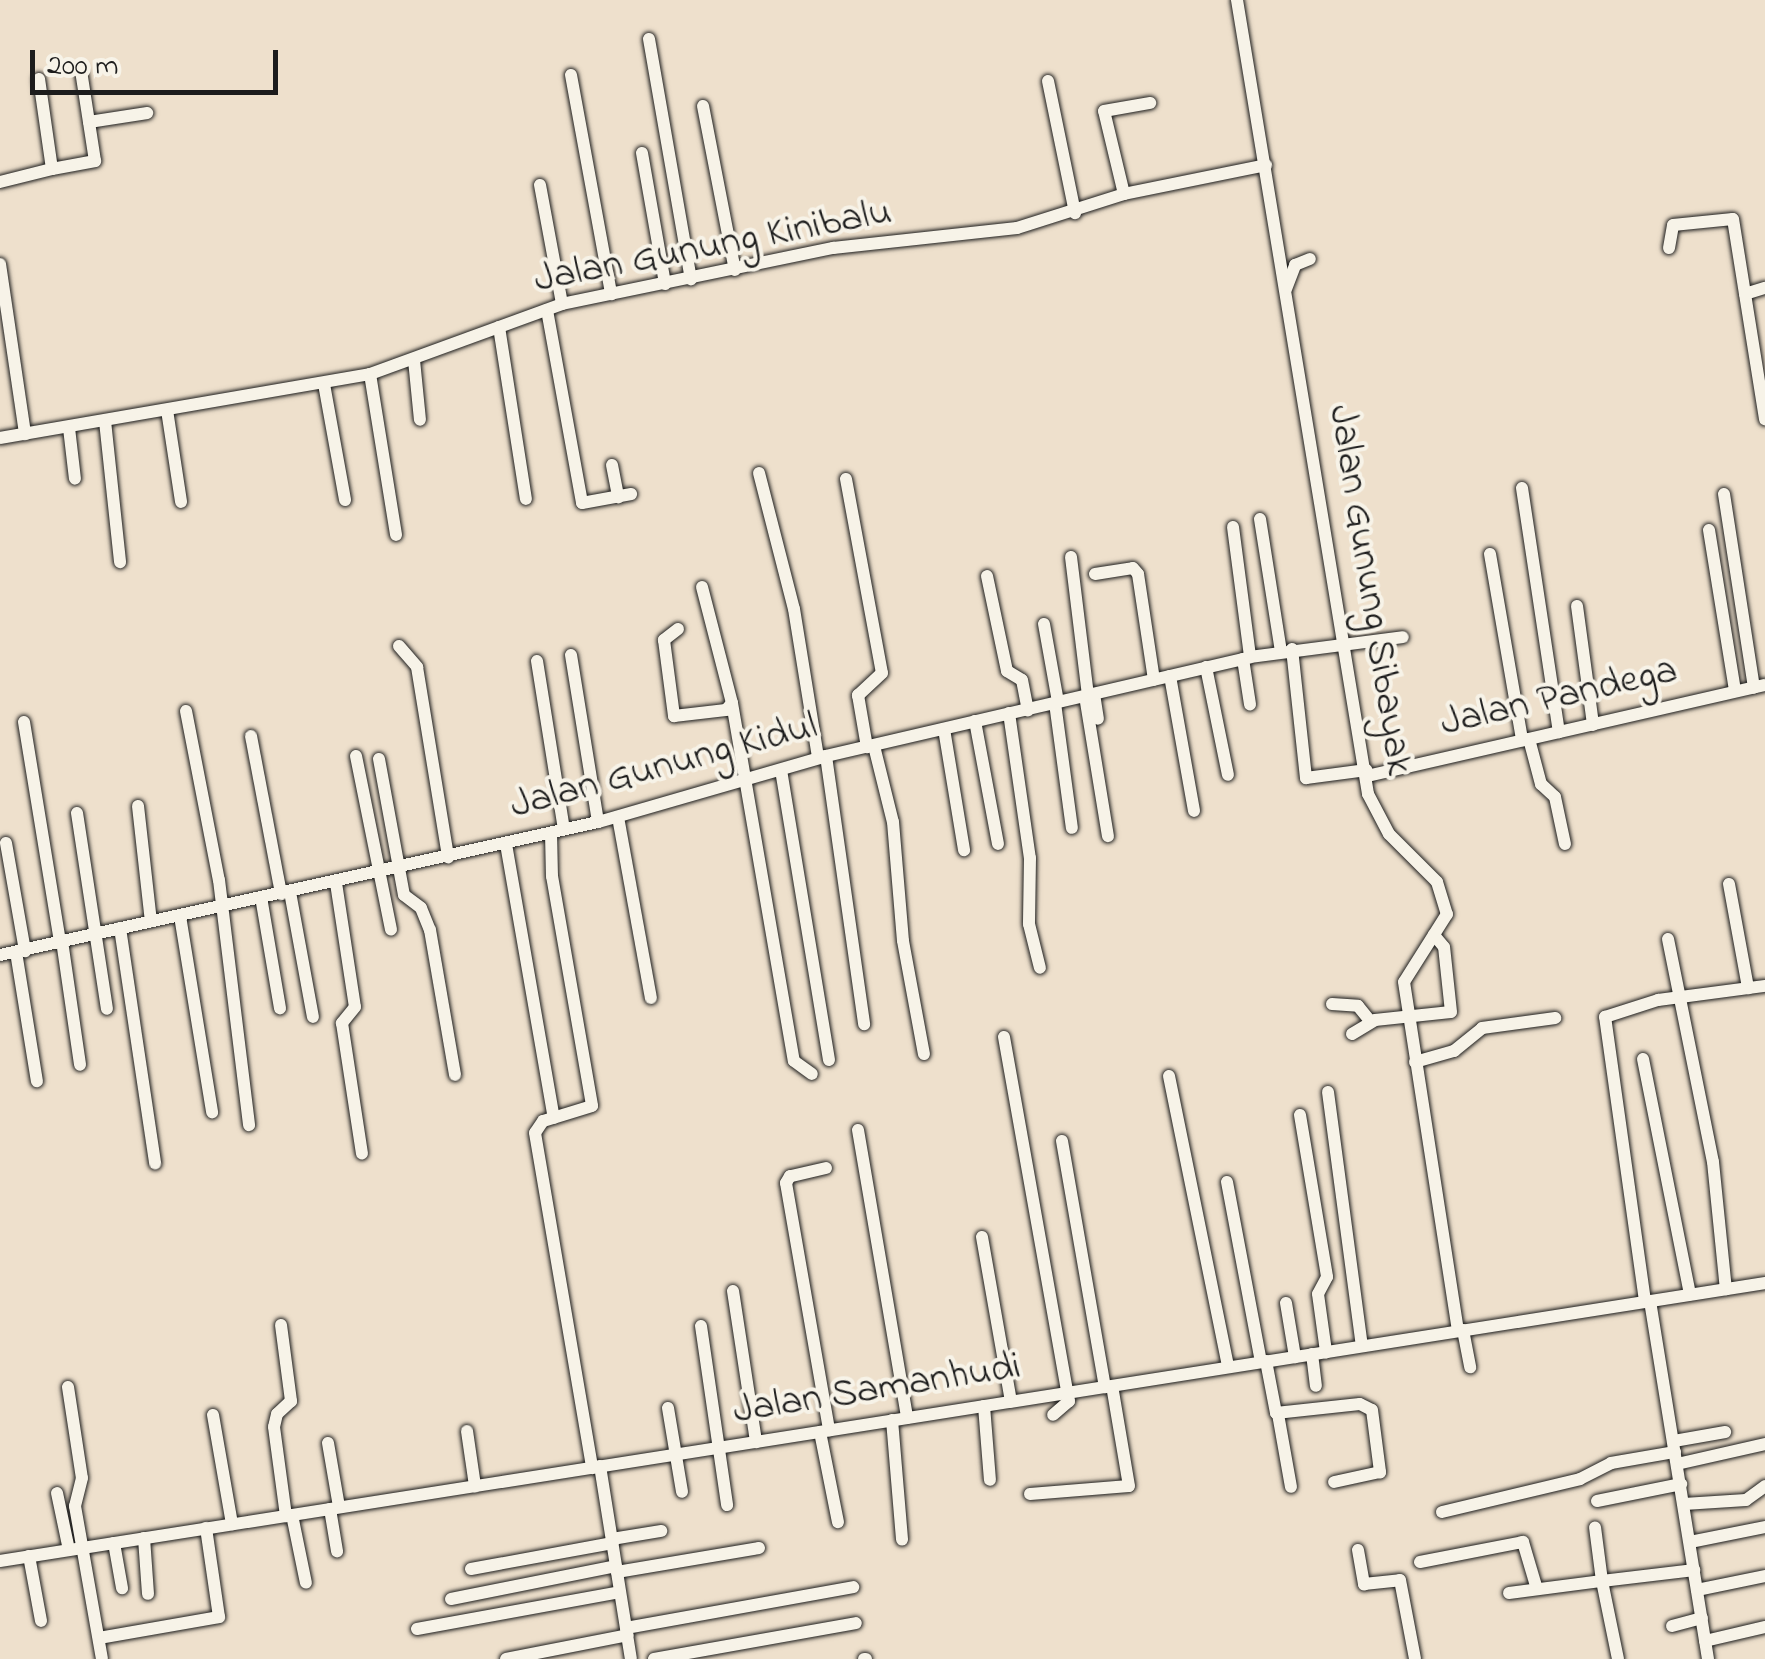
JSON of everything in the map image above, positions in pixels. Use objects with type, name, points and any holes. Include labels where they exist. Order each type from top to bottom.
[{"type":"street","name":"Jalan Gunung Sibayak","points":[[1237,0],[1366,773],[1382,824],[1437,882],[1447,914],[1405,976],[1407,1018],[1470,1366]]},
{"type":"street","points":[[649,39],[691,280]]},
{"type":"street","points":[[0,182],[95,161],[81,71]]},
{"type":"street","points":[[571,75],[611,294]]},
{"type":"street","points":[[39,79],[52,170]]},
{"type":"street","points":[[1048,81],[1075,213]]},
{"type":"street","points":[[1124,194],[1104,110],[1150,103]]},
{"type":"street","points":[[704,106],[735,270]]},
{"type":"street","points":[[89,122],[146,114]]},
{"type":"street","points":[[642,154],[665,284]]},
{"type":"street","name":"Jalan Gunung Kinibalu","points":[[0,438],[324,384],[414,360],[562,304],[833,248],[1017,228],[1075,213],[1124,194],[1266,165]]},
{"type":"street","points":[[540,185],[562,304]]},
{"type":"street","points":[[1669,248],[1670,226],[1730,216],[1765,419]]},
{"type":"street","points":[[1286,289],[1295,265],[1310,259]]},
{"type":"street","points":[[0,264],[25,434]]},
{"type":"street","points":[[1745,294],[1765,288]]},
{"type":"street","points":[[547,310],[582,503],[624,496],[612,465]]},
{"type":"street","points":[[499,327],[526,499]]},
{"type":"street","points":[[414,360],[420,420]]},
{"type":"street","points":[[370,374],[396,535]]},
{"type":"street","points":[[324,384],[345,500]]},
{"type":"street","points":[[167,410],[181,502]]},
{"type":"street","points":[[105,421],[120,562]]},
{"type":"street","points":[[69,428],[75,479]]},
{"type":"street","points":[[759,474],[797,625],[864,1024]]},
{"type":"street","points":[[846,479],[882,673],[858,695],[893,822],[902,941],[924,1054]]},
{"type":"street","points":[[1522,488],[1559,732]]},
{"type":"street","points":[[1724,494],[1759,686]]},
{"type":"street","points":[[1260,519],[1286,650]]},
{"type":"street","points":[[1233,527],[1250,704]]},
{"type":"street","points":[[1709,530],[1734,692]]},
{"type":"street","points":[[1490,554],[1526,740],[1542,784],[1555,797],[1565,844]]},
{"type":"street","points":[[1071,557],[1108,836]]},
{"type":"street","points":[[1095,574],[1136,571],[1154,680]]},
{"type":"street","points":[[987,576],[1007,671],[1022,680],[1028,710]]},
{"type":"street","points":[[702,587],[732,703],[794,1061],[812,1074]]},
{"type":"street","points":[[1577,606],[1593,725]]},
{"type":"street","points":[[1044,624],[1072,828]]},
{"type":"street","points":[[678,630],[664,640],[674,716],[726,710],[732,703]]},
{"type":"street","name":"Jalan Gunung Kidul","points":[[0,955],[618,818],[822,757],[1247,658],[1344,641],[1403,638]]},
{"type":"street","points":[[399,646],[417,667],[448,857]]},
{"type":"street","name":"Jalan Pandega","points":[[1286,650],[1306,778],[1366,773],[1759,686]]},
{"type":"street","points":[[571,655],[598,822]]},
{"type":"street","points":[[537,662],[557,831],[552,876],[592,1101],[586,1112],[538,1125],[536,1138],[613,1541],[631,1659]]},
{"type":"street","points":[[1206,668],[1228,775]]},
{"type":"street","points":[[1170,676],[1194,811]]},
{"type":"street","points":[[1089,695],[1098,719]]},
{"type":"street","points":[[186,711],[223,907],[249,1125]]},
{"type":"street","points":[[1009,713],[1030,858],[1029,924],[1040,968]]},
{"type":"street","points":[[975,721],[998,844]]},
{"type":"street","points":[[24,722],[80,1066]]},
{"type":"street","points":[[944,729],[964,850]]},
{"type":"street","points":[[251,736],[313,1017]]},
{"type":"street","points":[[356,756],[391,930]]},
{"type":"street","points":[[379,759],[404,895],[421,908],[430,930],[455,1075]]},
{"type":"street","points":[[781,770],[829,1060]]},
{"type":"street","points":[[138,806],[152,922]]},
{"type":"street","points":[[77,813],[99,934],[95,948],[107,1009]]},
{"type":"street","points":[[618,818],[651,998]]},
{"type":"street","points":[[6,843],[37,1081]]},
{"type":"street","points":[[506,844],[554,1118]]},
{"type":"street","points":[[336,883],[355,1007],[342,1023],[362,1153]]},
{"type":"street","points":[[1728,884],[1748,988]]},
{"type":"street","points":[[261,897],[280,1008]]},
{"type":"street","points":[[180,916],[212,1112]]},
{"type":"street","points":[[120,928],[155,1163]]},
{"type":"street","points":[[1352,1034],[1370,1021],[1452,1010],[1443,942],[1434,935]]},
{"type":"street","points":[[1668,939],[1713,1162],[1726,1289]]},
{"type":"street","points":[[1708,1659],[1605,1016],[1681,998],[1765,986]]},
{"type":"street","points":[[1332,1004],[1352,1004],[1370,1021]]},
{"type":"street","points":[[1415,1062],[1454,1051],[1482,1028],[1555,1018]]},
{"type":"street","points":[[1004,1037],[1068,1392],[1068,1404],[1053,1414]]},
{"type":"street","points":[[1643,1059],[1690,1294]]},
{"type":"street","points":[[1169,1076],[1228,1367]]},
{"type":"street","points":[[1328,1092],[1362,1346]]},
{"type":"street","points":[[1300,1115],[1327,1277],[1318,1294],[1326,1352]]},
{"type":"street","points":[[858,1130],[907,1418]]},
{"type":"street","points":[[1030,1494],[1129,1486],[1062,1141]]},
{"type":"street","points":[[826,1168],[790,1176],[786,1183],[838,1522]]},
{"type":"street","points":[[1227,1182],[1291,1487]]},
{"type":"street","points":[[982,1236],[1011,1402]]},
{"type":"street","name":"Jalan Samanhudi","points":[[0,1561],[1765,1282]]},
{"type":"street","points":[[734,1290],[756,1442]]},
{"type":"street","points":[[1286,1303],[1295,1356]]},
{"type":"street","points":[[281,1324],[291,1401],[277,1414],[274,1427],[306,1583]]},
{"type":"street","points":[[702,1326],[727,1505]]},
{"type":"street","points":[[1312,1354],[1316,1386]]},
{"type":"street","points":[[68,1387],[82,1478],[75,1506],[76,1549]]},
{"type":"street","points":[[984,1406],[990,1480]]},
{"type":"street","points":[[1278,1414],[1369,1406],[1380,1472],[1334,1482]]},
{"type":"street","points":[[668,1408],[682,1492]]},
{"type":"street","points":[[213,1415],[232,1524]]},
{"type":"street","points":[[892,1420],[902,1540]]},
{"type":"street","points":[[467,1431],[476,1486]]},
{"type":"street","points":[[1675,1452],[1725,1432]]},
{"type":"street","points":[[328,1444],[337,1552]]},
{"type":"street","points":[[1442,1512],[1580,1479],[1611,1463],[1675,1452],[1765,1444]]},
{"type":"street","points":[[1597,1501],[1680,1484]]},
{"type":"street","points":[[1684,1504],[1746,1500],[1765,1486]]},
{"type":"street","points":[[57,1493],[76,1549],[102,1659]]},
{"type":"street","points":[[1595,1527],[1618,1659]]},
{"type":"street","points":[[1690,1542],[1765,1527]]},
{"type":"street","points":[[99,1638],[220,1618],[206,1528]]},
{"type":"street","points":[[471,1569],[661,1531]]},
{"type":"street","points":[[144,1538],[148,1594]]},
{"type":"street","points":[[1420,1562],[1523,1542],[1536,1586]]},
{"type":"street","points":[[114,1543],[122,1588]]},
{"type":"street","points":[[452,1599],[758,1548]]},
{"type":"street","points":[[1358,1550],[1364,1584],[1400,1580],[1415,1659]]},
{"type":"street","points":[[29,1556],[42,1621]]},
{"type":"street","points":[[1509,1593],[1536,1586],[1694,1570]]},
{"type":"street","points":[[1697,1590],[1765,1576]]},
{"type":"street","points":[[506,1659],[853,1587]]},
{"type":"street","points":[[417,1630],[620,1592]]},
{"type":"street","points":[[1672,1626],[1702,1618]]},
{"type":"street","points":[[654,1659],[856,1623]]},
{"type":"street","points":[[1705,1641],[1765,1627]]}]
